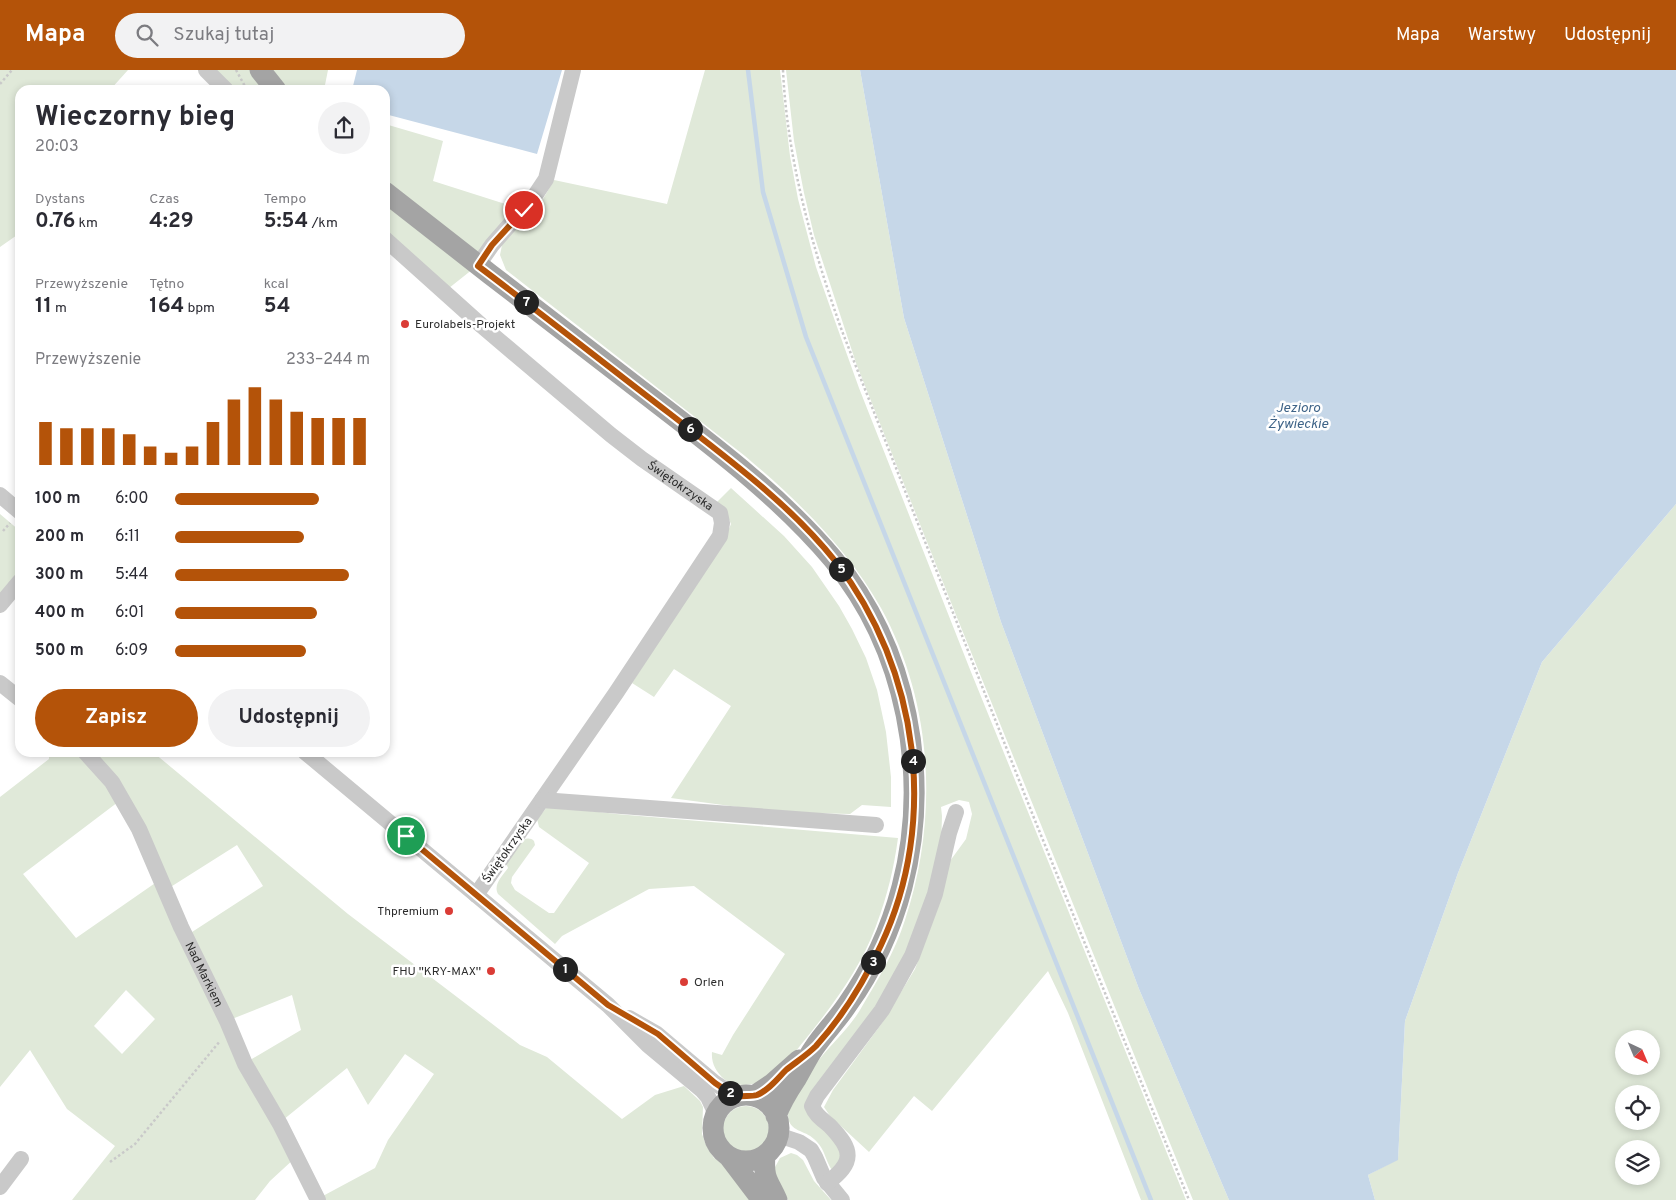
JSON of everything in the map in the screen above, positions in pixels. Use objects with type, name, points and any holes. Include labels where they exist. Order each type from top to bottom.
[{"type":"main road","points":[[260,70],[272,85]]},
{"type":"main road","points":[[390,196],[712,446],[790,514],[846,576],[866,608],[884,644],[906,713],[913,758],[914,813],[907,863],[888,930],[869,971],[846,1008],[814,1048],[783,1098],[772,1148],[760,1158],[748,1161],[730,1158]]},
{"type":"main road","points":[[762,1200],[730,1158],[715,1142],[713,1131],[716,1114],[726,1102],[772,1084],[814,1048]]},
{"type":"main road","points":[[745,1096],[768,1103],[777,1125]]},
{"type":"main road","points":[[765,1155],[766,1179],[777,1200]]},
{"type":"street","points":[[206,70],[221,85]]},
{"type":"street","points":[[478,266],[492,245],[534,197],[546,178],[573,70]]},
{"type":"street","name":"Świętokrzyska","points":[[390,243],[482,326],[611,435],[720,513],[722,523],[720,536],[687,578],[616,692],[476,895]]},
{"type":"street","points":[[0,495],[15,513]]},
{"type":"street","points":[[0,605],[15,587]]},
{"type":"street","points":[[0,683],[15,695]]},
{"type":"street","name":"Nad Markiem","points":[[90,757],[112,782],[139,829],[181,927],[244,1064],[280,1124],[318,1200]]},
{"type":"street","points":[[311,757],[608,1005],[648,1045],[702,1090],[708,1097],[716,1114]]},
{"type":"street","points":[[542,800],[876,825]]},
{"type":"street","points":[[827,1183],[841,1171],[848,1158],[847,1147],[830,1126],[815,1114],[812,1106],[882,1010],[912,956],[935,894],[949,833],[956,812]]},
{"type":"street","points":[[608,1005],[658,1034],[715,1083],[745,1096]]},
{"type":"street","points":[[777,1125],[811,1150],[827,1183],[842,1200]]},
{"type":"street","points":[[0,1187],[21,1159]]},
{"type":"path","points":[[0,84],[12,70]]},
{"type":"path","points":[[236,70],[244,85]]},
{"type":"path","points":[[783,70],[792,146],[807,222],[839,324],[1003,740],[1189,1200]]},
{"type":"path","points":[[3,531],[15,517]]},
{"type":"path","points":[[110,1162],[136,1144],[215,1046],[221,1040],[232,1035]]},
{"type":"green space","points":[[0,70],[128,70],[114,85],[15,85],[15,236],[0,247]]},
{"type":"green space","points":[[206,70],[328,70],[325,85],[221,85]]},
{"type":"green space","points":[[705,70],[780,70],[790,156],[798,199],[816,267],[836,324],[859,388],[971,672],[1186,1200],[1141,1200],[1068,1013],[1048,971],[932,1111],[914,1096],[869,1152],[830,1116],[824,1107],[833,1090],[882,1023],[915,969],[937,910],[950,861],[966,839],[972,814],[969,802],[959,800],[941,807],[941,847],[919,929],[883,1003],[813,1097],[837,1141],[841,1158],[833,1171],[818,1143],[810,1136],[794,1128],[789,1121],[788,1112],[793,1099],[820,1058],[855,1017],[885,966],[901,932],[916,881],[923,842],[926,802],[925,761],[920,722],[911,682],[898,644],[881,608],[853,565],[820,526],[745,456],[506,270],[500,255],[502,245],[543,199],[554,180],[667,204]]},
{"type":"green space","points":[[786,70],[860,70],[904,318],[1001,622],[1139,989],[1229,1200],[1193,1200],[856,363],[814,235],[794,141]]},
{"type":"green space","points":[[390,125],[443,141],[433,181],[524,210],[478,265],[444,292],[390,243]]},
{"type":"green space","points":[[731,488],[784,536],[812,567],[839,606],[852,629],[866,658],[877,690],[886,732],[891,777],[891,807],[862,805],[850,814],[776,812],[671,798],[731,706],[674,669],[654,697],[632,683],[726,536],[731,524],[727,515],[715,504]]},
{"type":"green space","points":[[1676,504],[1676,1200],[1375,1200],[1368,1175],[1398,1159],[1405,1021],[1458,873],[1542,662]]},
{"type":"green space","points":[[0,514],[15,527],[15,576],[0,595]]},
{"type":"green space","points":[[49,757],[159,757],[348,914],[520,1045],[547,1057],[622,1119],[655,1095],[684,1086],[700,1101],[703,1107],[702,1134],[706,1145],[714,1158],[724,1165],[752,1200],[322,1200],[321,1197],[375,1168],[388,1140],[434,1074],[405,1054],[368,1105],[347,1068],[283,1120],[295,1158],[270,1181],[255,1200],[72,1200],[115,1146],[67,1109],[30,1050],[0,1087],[0,797],[49,759]],"holes":[[[122,799],[161,879],[76,938],[23,874]],[[237,845],[263,886],[192,932],[169,888]],[[126,990],[155,1019],[122,1054],[94,1026]],[[292,995],[301,1030],[245,1063],[227,1021]]]},
{"type":"green space","points":[[548,806],[616,814],[898,838],[890,882],[880,915],[870,942],[854,972],[815,1027],[780,1070],[768,1079],[745,1085],[730,1083],[724,1079],[713,1064],[712,1052],[722,1055],[785,954],[694,886],[649,889],[562,936],[555,944],[498,894],[497,891],[499,881],[508,868],[506,863],[523,840],[526,839],[533,840],[535,845],[512,877],[511,883],[515,890],[549,913],[554,913],[589,863],[539,827],[537,819]]},
{"type":"green space","points":[[742,1106],[750,1106],[759,1110],[765,1116],[769,1129],[765,1142],[759,1148],[750,1152],[742,1152],[733,1148],[727,1142],[723,1133],[723,1125],[727,1116],[733,1110]]},
{"type":"green space","points":[[791,1153],[803,1160],[814,1181],[831,1200],[788,1200],[777,1180],[774,1169],[780,1158]]},
{"type":"water","points":[[357,70],[562,70],[537,154],[390,115],[390,85],[353,85]]},
{"type":"water","name":"Jezioro Żywieckie","points":[[860,70],[1676,70],[1676,504],[1542,662],[1458,873],[1405,1021],[1398,1160],[1368,1175],[1375,1200],[1229,1200],[1139,989],[1001,622],[904,318]]},
{"type":"waterway","points":[[748,70],[763,192],[806,337],[1151,1200]]},
{"type":"place","name":"Eurolabels-Projekt","points":[[405,324]]},
{"type":"place","name":"Thpremium","points":[[449,911]]},
{"type":"place","name":"FHU ''KRY-MAX''","points":[[491,971]]},
{"type":"place","name":"Orlen","points":[[684,982]]},
{"type":"route","points":[[406,836],[608,1005],[658,1034],[715,1083],[736,1097],[754,1096],[772,1084],[814,1048],[846,1008],[869,971],[888,930],[902,888],[907,863],[914,813],[914,785],[913,758],[906,713],[884,644],[866,608],[834,561],[806,529],[769,494],[712,446],[478,266],[492,245],[524,210]]}]
